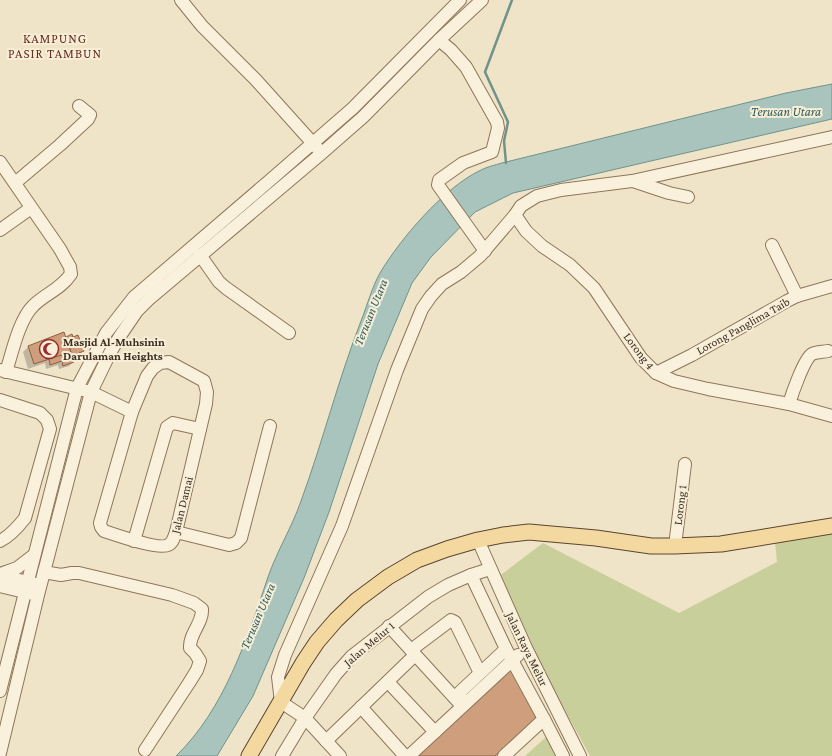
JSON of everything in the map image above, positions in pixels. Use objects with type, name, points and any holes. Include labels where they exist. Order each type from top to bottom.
[{"type":"main road","points":[[249,756],[303,663],[317,642],[356,600],[388,576],[417,560],[478,540],[528,532],[596,538],[651,546],[675,546],[721,544],[832,526]]},
{"type":"street","points":[[181,0],[202,26],[256,80],[322,153]]},
{"type":"street","points":[[0,691],[77,388],[106,333],[134,297],[353,108],[460,0]]},
{"type":"street","points":[[0,753],[39,590],[91,392],[110,353],[137,311],[148,300],[363,117],[439,40],[482,0]]},
{"type":"street","points":[[439,40],[451,50],[466,67],[495,116],[497,122],[498,128],[492,152],[463,163],[450,171],[439,180],[438,186],[483,249]]},
{"type":"street","points":[[15,183],[88,119],[90,114],[79,106]]},
{"type":"street","points":[[480,673],[455,622],[451,620],[413,653],[388,682],[361,707],[332,750],[305,718],[281,702],[278,677],[285,655],[342,526],[397,370],[422,308],[430,296],[442,284],[461,272],[515,215],[520,206],[537,196],[560,190],[632,181],[832,137]]},
{"type":"street","points":[[0,162],[60,249],[70,267],[71,274],[64,284],[33,306],[26,315],[3,371],[91,392],[132,412]]},
{"type":"street","points":[[632,181],[669,193],[688,197]]},
{"type":"street","points":[[0,230],[31,208]]},
{"type":"street","name":"Lorong 4","points":[[515,215],[526,231],[542,246],[553,255],[570,265],[594,288],[641,358],[656,373],[674,381],[789,404],[832,416]]},
{"type":"street","points":[[772,246],[797,296]]},
{"type":"street","points":[[200,255],[219,282],[289,334]]},
{"type":"street","name":"Lorong Panglima Taib","points":[[656,373],[692,355],[797,296],[832,286]]},
{"type":"street","points":[[789,404],[794,387],[807,359],[812,354],[828,351]]},
{"type":"street","name":"Jalan Damai","points":[[160,362],[169,362],[204,381],[207,392],[206,404],[176,532],[169,545],[163,547],[134,541],[104,531],[100,523],[132,412],[147,376],[160,362]]},
{"type":"street","points":[[0,400],[40,413],[47,420],[50,429],[25,518],[6,539],[0,541]]},
{"type":"street","points":[[134,541],[167,427],[173,423],[200,429]]},
{"type":"street","points":[[176,532],[229,545],[236,543],[241,538],[270,426]]},
{"type":"street","name":"Lorong 1","points":[[675,546],[685,464]]},
{"type":"street","name":"Jalan Raya Melur","points":[[478,540],[526,648],[580,756]]},
{"type":"street","points":[[0,575],[17,568],[34,555]]},
{"type":"street","name":"Jalan Melur 1","points":[[282,756],[305,718],[336,674],[352,656],[428,597],[448,585],[490,569]]},
{"type":"street","points":[[44,572],[61,575],[79,573],[172,595],[194,602],[202,609],[202,615],[189,643],[190,648],[200,661],[197,670],[190,683],[145,750]]},
{"type":"street","points":[[0,575],[26,587]]},
{"type":"street","points":[[471,575],[506,649],[563,756]]},
{"type":"street","points":[[0,586],[26,587],[39,590]]},
{"type":"street","points":[[389,626],[413,653],[464,704]]},
{"type":"street","points":[[409,756],[526,648]]},
{"type":"street","points":[[464,704],[459,693],[506,649]]},
{"type":"street","points":[[388,682],[435,732]]},
{"type":"street","points":[[361,707],[405,756]]},
{"type":"street","points":[[504,756],[544,719]]},
{"type":"green space","points":[[832,534],[832,756],[590,756],[527,641],[498,577],[543,543],[679,613],[777,562],[775,542]]},
{"type":"green space","points":[[546,737],[556,756],[525,756]]},
{"type":"water","name":"Terusan Utara","points":[[832,84],[832,119],[513,193],[475,212],[431,257],[412,283],[378,364],[329,512],[304,578],[253,696],[217,756],[176,756],[193,738],[208,717],[221,695],[242,649],[272,567],[301,501],[345,366],[377,278],[399,245],[424,216],[452,189],[466,179],[490,166],[786,93]]},
{"type":"building","name":"Masjid Al-Muhsinin Darulaman Heights","points":[[64,332],[71,352],[34,364],[28,346]]},
{"type":"building","points":[[72,334],[73,337],[78,335],[84,351],[79,353],[80,355],[73,357],[74,362],[63,366],[62,361],[50,365],[49,359],[71,352],[66,337]]},
{"type":"building","points":[[511,669],[538,717],[495,756],[418,756]]},
{"type":"waterway","points":[[506,163],[504,141],[508,122],[485,72],[512,0]]},
{"type":"place","name":"Masjid Al-Muhsinin Darulaman Heights","points":[[49,349]]},
{"type":"district","name":"KAMPUNG PASIR TAMBUN","points":[[55,46]]}]
